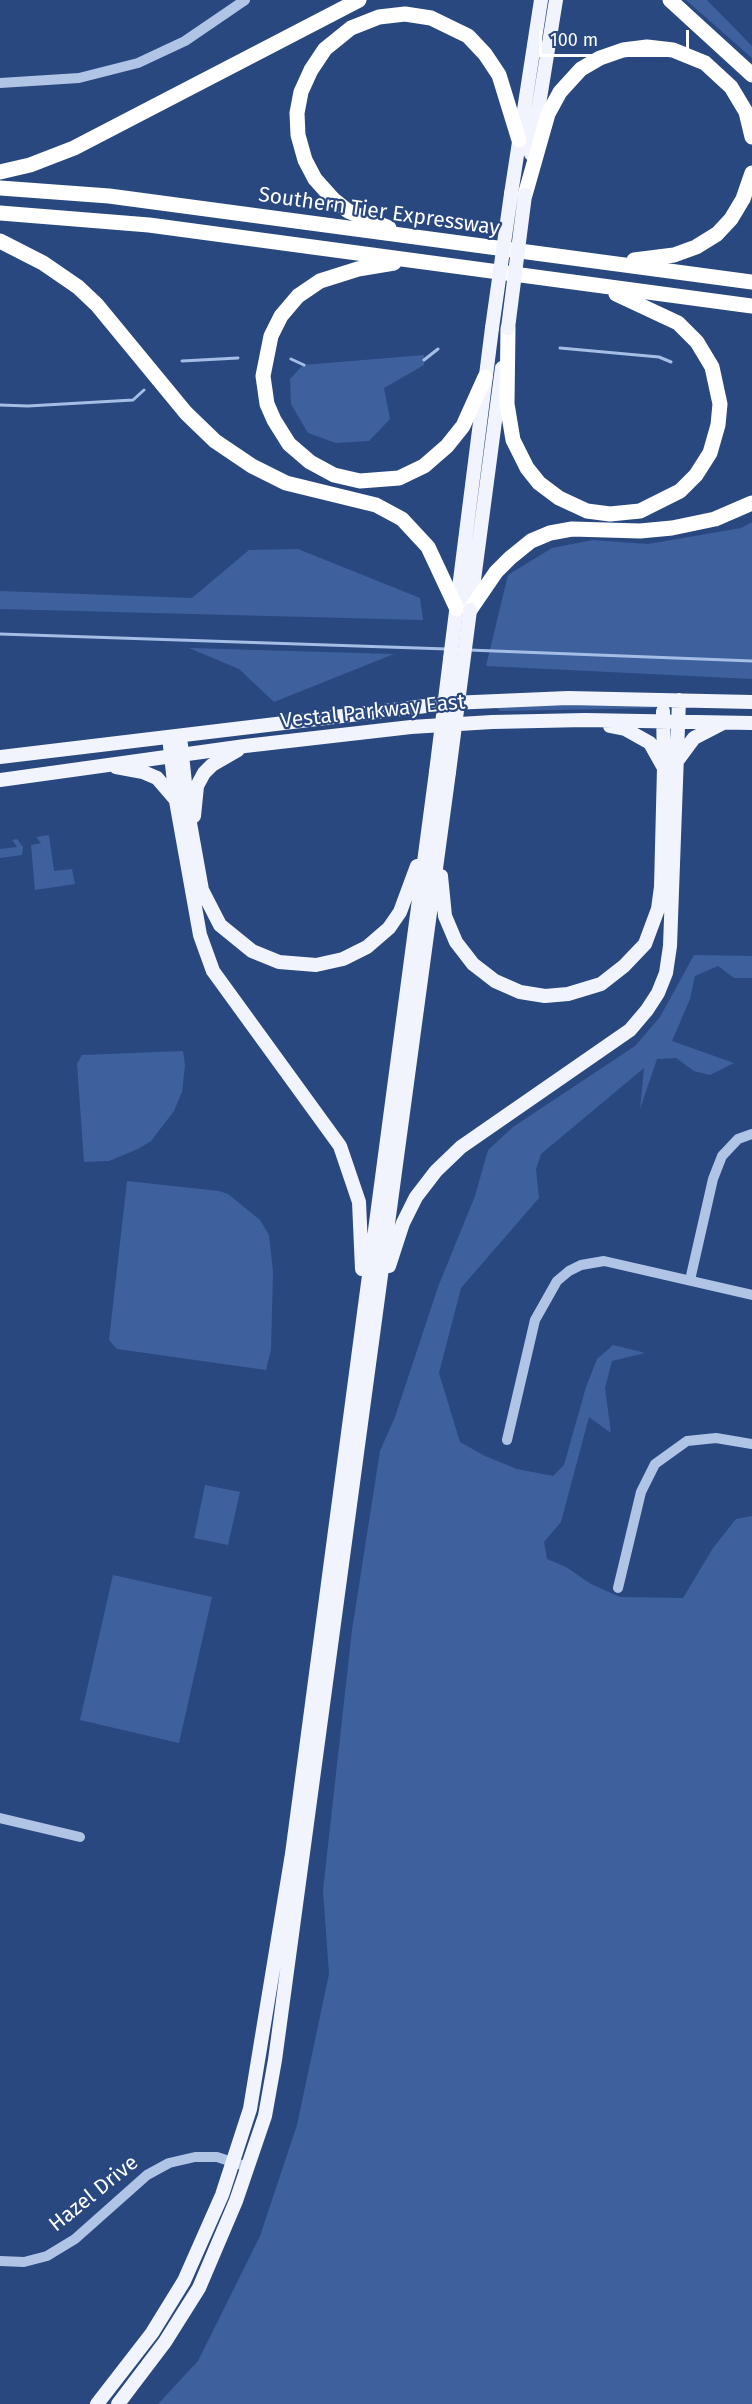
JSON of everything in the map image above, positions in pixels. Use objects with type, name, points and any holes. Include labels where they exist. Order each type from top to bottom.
[{"type":"highway","points":[[0,172],[30,165],[74,148],[359,0]]},
{"type":"highway","points":[[670,0],[752,75]]},
{"type":"highway","points":[[409,236],[348,211],[333,199],[315,179],[305,160],[298,135],[297,113],[300,92],[310,70],[338,37],[351,28],[379,17],[405,14],[431,18],[455,28],[485,54],[499,75],[519,140]]},
{"type":"highway","points":[[518,195],[548,114],[560,92],[581,69],[623,50],[647,47],[673,50],[705,63],[731,87],[746,112],[752,137]]},
{"type":"highway","points":[[598,261],[640,260],[674,255],[696,247],[717,234],[731,219],[743,199],[752,173]]},
{"type":"highway","name":"Southern Tier Expressway","points":[[0,188],[109,196],[752,282]]},
{"type":"highway","name":"Southern Tier Expressway","points":[[0,213],[149,225],[752,306]]},
{"type":"highway","points":[[0,241],[43,263],[78,287],[97,305],[186,413],[215,441],[252,466],[286,483],[376,505],[402,519],[428,547],[463,609],[510,558],[531,541],[550,533],[572,529],[640,531],[672,528],[715,519],[752,503]]},
{"type":"highway","points":[[407,261],[358,269],[320,281],[298,296],[281,316],[271,336],[263,376],[267,404],[281,433],[289,444],[310,462],[334,475],[360,481],[399,478],[424,466],[447,446],[463,426],[485,377]]},
{"type":"highway","points":[[500,328],[510,428],[527,468],[539,483],[559,498],[610,514],[640,511],[661,502],[680,491],[696,475],[710,453],[718,425],[720,404],[715,376],[697,342],[678,323],[597,286]]},
{"type":"main road","points":[[518,195],[519,140],[541,0]]},
{"type":"main road","points":[[97,2404],[152,2333],[184,2281],[233,2162],[250,2109],[292,1854],[370,1308],[518,195],[556,0]]},
{"type":"main road","points":[[463,609],[485,377],[500,328]]},
{"type":"main road","name":"Vestal Parkway East","points":[[0,757],[451,703],[568,698],[752,702]]},
{"type":"main road","points":[[370,1308],[403,1223],[416,1197],[436,1170],[461,1147],[630,1030],[648,1010],[658,993],[666,973],[670,946],[670,765],[663,720],[663,700]]},
{"type":"main road","points":[[433,841],[446,915],[456,942],[473,964],[495,981],[520,992],[545,996],[588,989],[610,978],[624,966],[650,935],[661,887],[670,765],[678,721],[679,700]]},
{"type":"main road","points":[[585,720],[641,736],[670,765]]},
{"type":"main road","name":"Vestal Parkway East","points":[[0,780],[176,754],[411,727],[585,720],[752,723]]},
{"type":"main road","points":[[670,765],[694,738],[726,722]]},
{"type":"main road","points":[[118,2404],[165,2342],[198,2288],[248,2167],[265,2116],[275,2060],[370,1308],[359,1202],[340,1146],[213,971],[200,935],[176,801],[175,736]]},
{"type":"main road","points":[[194,845],[197,786],[204,773],[212,765],[245,746]]},
{"type":"main road","points":[[176,754],[202,890],[211,911],[229,935],[252,951],[279,962],[316,965],[343,959],[367,947],[389,928],[400,912],[433,841]]},
{"type":"main road","points":[[104,765],[143,772],[157,778],[176,801]]},
{"type":"street","points":[[0,83],[79,78],[138,63],[193,37],[245,0]]},
{"type":"street","points":[[690,1280],[711,1186],[726,1149],[738,1139],[752,1134]]},
{"type":"street","points":[[507,1440],[535,1320],[557,1281],[581,1265],[604,1261],[752,1295]]},
{"type":"street","points":[[618,1588],[641,1492],[655,1464],[673,1449],[694,1439],[716,1438],[752,1444]]},
{"type":"street","points":[[0,1818],[80,1837]]},
{"type":"street","name":"Hazel Drive","points":[[0,2262],[24,2262],[47,2256],[75,2239],[147,2175],[169,2163],[195,2157],[217,2157],[248,2167]]},
{"type":"shaded area","points":[[686,0],[707,0],[752,46],[752,58]]},
{"type":"shaded area","points":[[424,355],[424,365],[384,388],[390,419],[369,441],[336,443],[308,433],[291,404],[290,379],[303,365]]},
{"type":"shaded area","points":[[752,522],[752,679],[486,666],[508,575],[552,548],[593,540],[648,544],[741,528]]},
{"type":"shaded area","points":[[298,549],[420,598],[423,620],[0,609],[0,591],[192,598],[249,550]]},
{"type":"shaded area","points":[[189,648],[394,654],[274,702],[239,669]]},
{"type":"shaded area","points":[[542,704],[657,708],[500,711],[495,706]]},
{"type":"shaded area","points":[[49,835],[54,871],[72,869],[75,884],[35,890],[31,845],[41,843],[36,837]]},
{"type":"shaded area","points":[[17,839],[23,847],[22,855],[0,858],[0,849],[17,847],[12,840]]},
{"type":"shaded area","points":[[694,955],[752,956],[752,978],[734,978],[718,966],[695,976],[690,999],[672,1041],[734,1063],[710,1075],[694,1071],[676,1058],[657,1059],[640,1109],[644,1068],[541,1154],[536,1169],[539,1198],[461,1288],[439,1373],[460,1442],[485,1456],[517,1469],[553,1476],[564,1465],[586,1387],[597,1359],[613,1345],[645,1353],[612,1361],[605,1388],[611,1433],[589,1417],[561,1522],[544,1542],[547,1559],[566,1567],[591,1584],[620,1597],[683,1598],[713,1548],[736,1519],[752,1516],[752,2404],[158,2404],[198,2361],[260,2236],[297,2125],[329,1974],[323,1890],[352,1630],[380,1451],[395,1417],[438,1287],[475,1196],[488,1150],[513,1127],[635,1046],[660,1017]]},
{"type":"shaded area","points":[[183,1051],[185,1065],[182,1092],[174,1111],[151,1141],[109,1161],[84,1162],[77,1064],[82,1055]]},
{"type":"shaded area","points":[[127,1181],[219,1191],[228,1194],[260,1220],[269,1235],[273,1272],[271,1349],[266,1370],[117,1349],[109,1340]]},
{"type":"shaded area","points":[[205,1485],[240,1492],[228,1545],[194,1538]]},
{"type":"shaded area","points":[[113,1575],[212,1597],[179,1743],[80,1720]]},
{"type":"waterway","points":[[560,348],[659,357],[671,362]]},
{"type":"waterway","points":[[424,360],[438,349]]},
{"type":"waterway","points":[[182,361],[238,358]]},
{"type":"waterway","points":[[291,359],[304,365]]},
{"type":"waterway","points":[[0,405],[28,406],[133,400],[144,390]]},
{"type":"waterway","points":[[0,634],[447,649]]},
{"type":"waterway","points":[[469,650],[752,661]]}]
